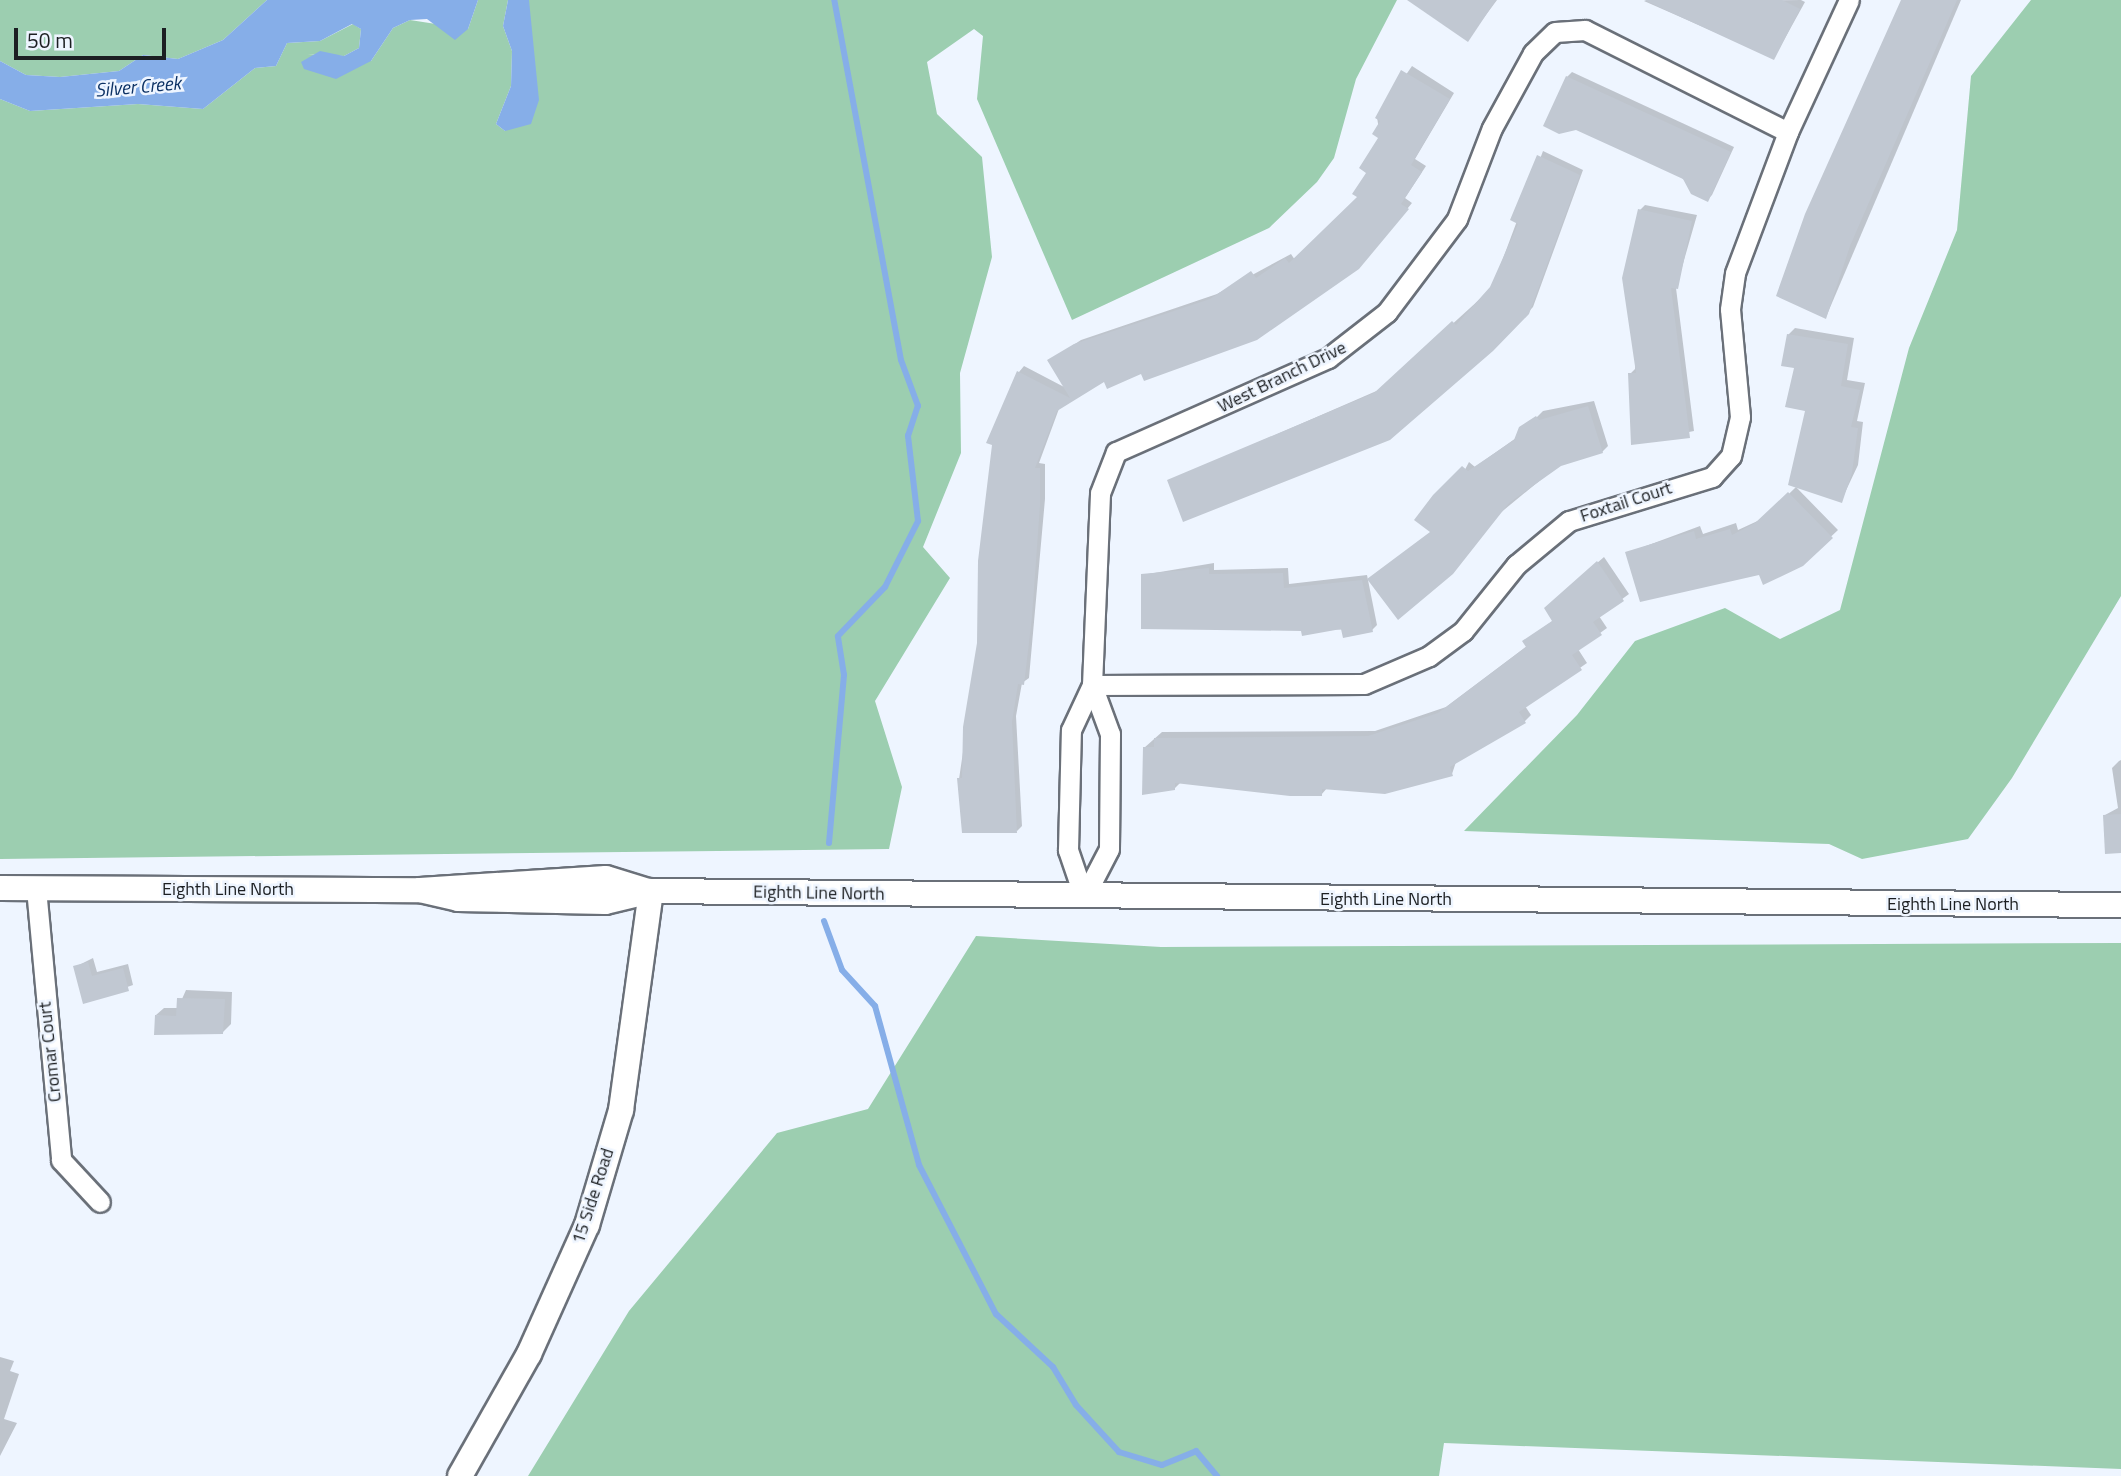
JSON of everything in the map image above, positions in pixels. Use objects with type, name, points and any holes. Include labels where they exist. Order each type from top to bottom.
[{"type":"street","name":"Foxtail Court","points":[[1092,685],[1364,684],[1429,656],[1463,631],[1516,565],[1569,521],[1712,477],[1731,456],[1740,417],[1730,309],[1735,273],[1788,132],[1849,0]]},
{"type":"street","name":"West Branch Drive","points":[[1084,897],[1068,850],[1071,730],[1092,685],[1100,493],[1112,457],[1141,436],[1328,358],[1387,312],[1457,219],[1492,128],[1543,41],[1555,32],[1585,30],[1788,132]]},
{"type":"street","name":"West Branch Drive","points":[[1084,897],[1109,849],[1111,734],[1092,685]]},
{"type":"street","name":"Eighth Line North","points":[[0,888],[420,890],[458,899],[605,902],[651,891],[2121,905]]},
{"type":"street","name":"Cromar Court","points":[[37,888],[61,1160],[100,1202]]},
{"type":"street","name":"15 Side Road","points":[[460,1476],[529,1354],[587,1225],[621,1111],[651,891]]},
{"type":"green space","points":[[0,0],[267,0],[223,40],[178,59],[143,55],[119,71],[60,77],[26,75],[0,61]]},
{"type":"green space","points":[[478,0],[508,0],[503,26],[512,51],[511,86],[496,124],[505,131],[529,0],[1397,0],[1356,79],[1334,158],[1317,182],[1269,228],[1072,320],[977,99],[983,36],[974,29],[927,62],[937,114],[982,157],[992,257],[960,373],[961,453],[923,547],[950,578],[875,701],[902,787],[889,849],[0,859],[0,99],[30,111],[138,104],[203,109],[255,68],[276,66],[287,43],[320,41],[353,24],[361,29],[359,48],[344,56],[308,54],[371,61],[393,28],[410,20],[468,29]]},
{"type":"green space","points":[[2031,0],[2121,0],[2121,596],[2012,778],[1968,839],[1862,859],[1829,844],[1464,831],[1577,715],[1635,641],[1725,608],[1780,639],[1840,610],[1909,348],[1957,230],[1971,76]]},
{"type":"green space","points":[[976,936],[1161,947],[2121,943],[2121,1469],[1444,1443],[1439,1476],[528,1476],[629,1311],[777,1133],[868,1109]]},
{"type":"water","name":"Silver Creek","points":[[267,0],[478,0],[468,29],[455,40],[427,19],[410,20],[393,28],[371,61],[336,79],[304,69],[301,62],[320,51],[344,56],[359,48],[361,29],[352,24],[320,41],[287,43],[276,66],[255,68],[203,109],[138,104],[30,111],[0,99],[0,61],[26,75],[60,77],[119,71],[143,55],[178,59],[223,40]]},
{"type":"water","points":[[508,0],[529,0],[539,100],[531,124],[505,131],[496,124],[511,86],[512,51],[503,26]]},
{"type":"building","points":[[1407,0],[1496,0],[1468,42]]},
{"type":"building","points":[[1644,0],[1782,0],[1800,9],[1774,60]]},
{"type":"building","points":[[1901,0],[1957,0],[1850,246],[1826,319],[1776,296],[1805,214]]},
{"type":"building","points":[[1401,70],[1450,99],[1411,165],[1422,172],[1401,204],[1409,209],[1359,269],[1257,340],[1144,381],[1141,374],[1107,389],[1104,382],[1057,411],[1035,468],[1040,468],[1040,505],[1032,617],[1024,685],[1018,684],[1012,722],[1017,833],[962,833],[957,778],[962,778],[963,727],[977,643],[978,561],[992,445],[986,443],[1017,371],[1070,398],[1047,360],[1074,344],[1210,299],[1251,271],[1256,278],[1285,258],[1289,263],[1357,197],[1352,194],[1366,173],[1359,168],[1378,138],[1372,134],[1380,121],[1375,118]]},
{"type":"building","points":[[1566,76],[1731,152],[1708,202],[1691,194],[1683,179],[1644,161],[1576,130],[1559,134],[1543,126]]},
{"type":"building","points":[[1537,155],[1580,175],[1529,314],[1493,351],[1390,440],[1183,522],[1167,480],[1374,393],[1452,321],[1456,325],[1490,287],[1518,224],[1510,220]]},
{"type":"building","points":[[1638,209],[1692,221],[1678,289],[1671,288],[1690,438],[1631,445],[1628,373],[1636,373],[1622,278]]},
{"type":"building","points":[[1787,334],[1848,344],[1841,386],[1860,390],[1851,427],[1858,428],[1852,473],[1842,503],[1788,485],[1805,411],[1785,407],[1794,368],[1781,366]]},
{"type":"building","points":[[1588,406],[1603,453],[1561,466],[1509,503],[1453,574],[1398,620],[1367,579],[1430,532],[1414,520],[1433,495],[1462,466],[1468,471],[1514,440],[1519,427],[1536,416],[1539,420]]},
{"type":"building","points":[[1788,492],[1833,538],[1803,566],[1763,585],[1759,575],[1640,602],[1625,552],[1694,531],[1696,539],[1730,529],[1732,535],[1755,523]]},
{"type":"building","points":[[1597,561],[1624,601],[1593,622],[1602,635],[1572,655],[1582,670],[1519,712],[1526,723],[1450,767],[1453,776],[1385,794],[1322,789],[1322,796],[1290,796],[1175,783],[1175,790],[1142,795],[1143,747],[1154,747],[1154,738],[1368,736],[1438,713],[1526,647],[1522,641],[1552,621],[1544,608]]},
{"type":"building","points":[[1209,568],[1209,574],[1283,573],[1284,588],[1362,580],[1373,632],[1343,638],[1341,629],[1302,636],[1301,631],[1141,629],[1141,574]]},
{"type":"building","points":[[2121,814],[2121,853],[2105,854],[2103,815]]},
{"type":"building","points":[[88,962],[92,976],[123,968],[129,991],[83,1004],[73,966]]},
{"type":"building","points":[[177,998],[225,999],[223,1034],[154,1035],[155,1015],[176,1016]]},
{"type":"waterway","points":[[829,843],[844,675],[838,636],[885,587],[918,521],[908,436],[918,406],[901,360],[834,0]]},
{"type":"waterway","points":[[824,921],[842,970],[875,1006],[919,1165],[996,1314],[1053,1367],[1076,1405],[1119,1452],[1162,1465],[1196,1451],[1217,1476]]}]
